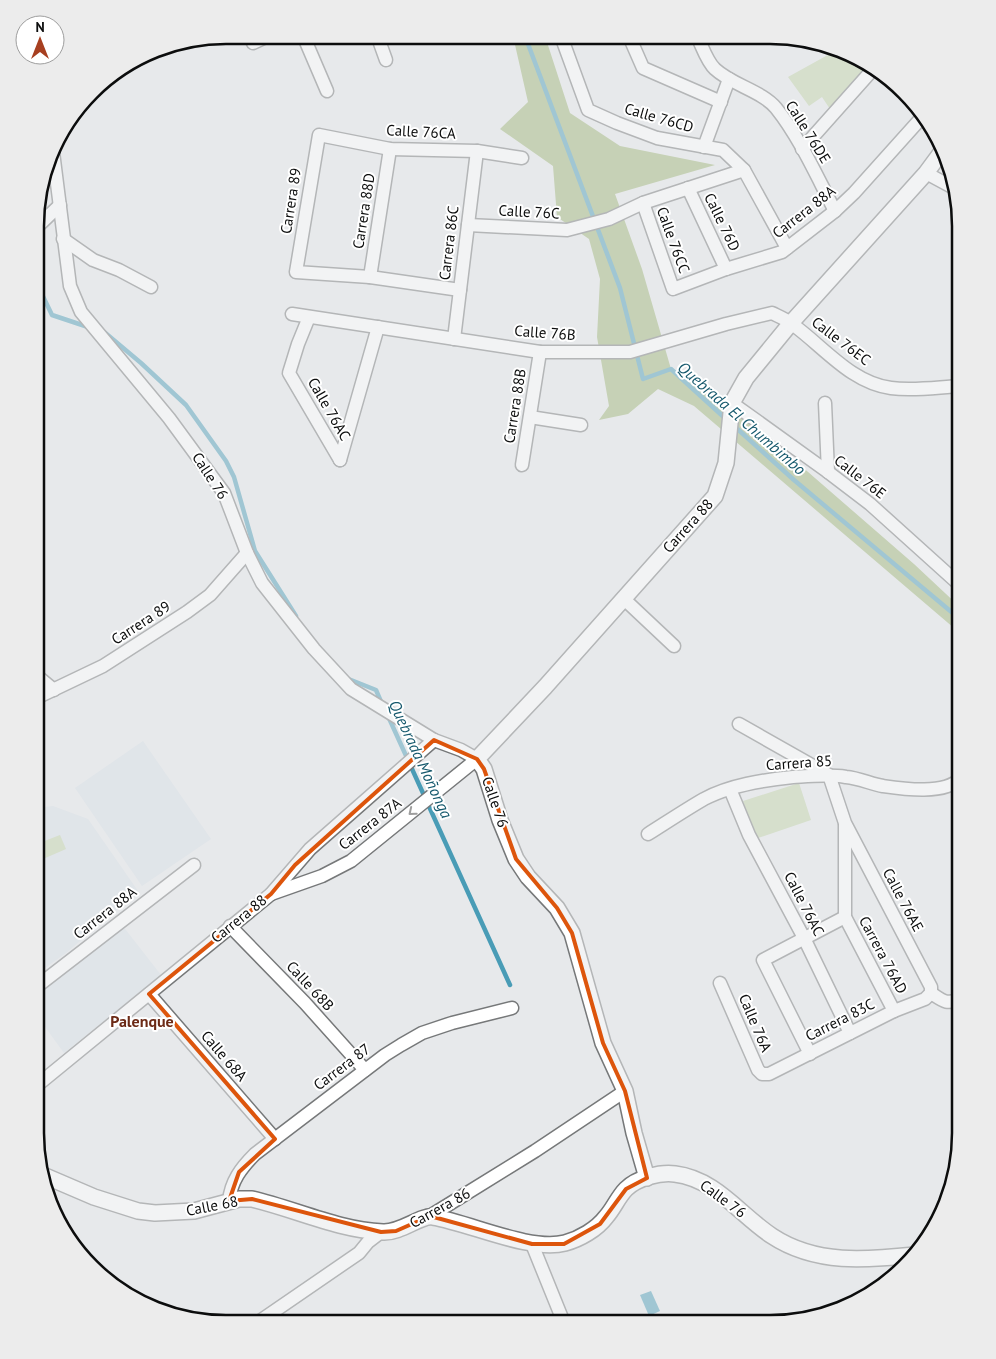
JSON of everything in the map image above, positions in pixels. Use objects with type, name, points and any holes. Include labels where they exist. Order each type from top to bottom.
[{"type":"street","points":[[307,44],[327,91]]},
{"type":"street","points":[[380,44],[386,60]]},
{"type":"street","name":"Calle 76CD","points":[[564,44],[588,110],[657,138],[724,150],[744,170]]},
{"type":"street","points":[[632,44],[643,68],[721,102]]},
{"type":"street","name":"Calle 76DE","points":[[700,44],[714,68],[729,80],[763,98],[775,107],[802,149],[835,211]]},
{"type":"street","points":[[802,149],[870,73]]},
{"type":"street","points":[[704,147],[729,80]]},
{"type":"street","name":"Carrera 88A","points":[[673,289],[726,269],[782,252],[835,211],[854,193],[919,121]]},
{"type":"street","name":"Calle 76CA","points":[[318,135],[390,149],[477,151],[522,158]]},
{"type":"street","name":"Carrera 89","points":[[318,135],[296,272],[370,277]]},
{"type":"street","name":"Carrera 88D","points":[[370,277],[390,149]]},
{"type":"street","name":"Carrera 86C","points":[[454,339],[477,151]]},
{"type":"street","name":"Carrera 88","points":[[477,759],[716,496],[726,463],[730,417],[746,378],[791,323],[926,173],[938,156]]},
{"type":"street","name":"Calle 76","points":[[55,164],[70,286],[81,312],[169,418],[224,493],[247,553],[262,583],[289,619],[333,671],[351,689],[434,740],[461,750],[477,759],[484,769],[500,820],[516,859],[528,877],[557,908],[572,933],[603,1043],[625,1091],[646,1178],[660,1174],[673,1174],[701,1181],[717,1191],[773,1237],[818,1255],[850,1259],[905,1256]]},
{"type":"street","points":[[643,203],[744,170],[787,248]]},
{"type":"street","points":[[926,173],[948,185]]},
{"type":"street","name":"Calle 76D","points":[[688,188],[726,269]]},
{"type":"street","name":"Calle 76C","points":[[468,225],[567,230],[609,219],[643,203]]},
{"type":"street","name":"Calle 76CC","points":[[643,203],[673,289]]},
{"type":"street","points":[[44,221],[60,205]]},
{"type":"street","points":[[63,239],[93,260],[119,270],[150,287]]},
{"type":"street","points":[[370,277],[460,290]]},
{"type":"street","name":"Calle 76B","points":[[292,314],[540,352],[630,352],[726,324],[772,313],[791,323]]},
{"type":"street","name":"Calle 76AC","points":[[309,317],[289,373],[340,460],[378,327]]},
{"type":"street","name":"Calle 76EC","points":[[791,323],[845,367],[860,377],[876,384],[890,388],[911,389],[952,387]]},
{"type":"street","name":"Carrera 88B","points":[[522,465],[540,352]]},
{"type":"street","points":[[825,403],[828,472]]},
{"type":"street","points":[[530,417],[581,425]]},
{"type":"street","name":"Calle 76E","points":[[730,417],[828,472],[870,504],[952,578]]},
{"type":"street","name":"Carrera 89","points":[[44,694],[103,666],[187,612],[210,594],[247,553]]},
{"type":"street","points":[[623,598],[674,646]]},
{"type":"street","points":[[44,682],[54,690]]},
{"type":"street","points":[[739,724],[829,775],[845,823]]},
{"type":"street","name":"Carrera 88","points":[[44,1080],[271,894],[310,850],[434,740]]},
{"type":"street","name":"Carrera 87A","points":[[271,894],[322,876],[351,861],[477,759]]},
{"type":"street","name":"Carrera 85","points":[[648,834],[704,799],[730,789],[791,778],[829,775],[847,777],[882,786],[925,789],[952,785]]},
{"type":"street","name":"Calle 76AC","points":[[730,789],[749,835],[804,938],[850,1033]]},
{"type":"street","name":"Carrera 76AD","points":[[845,823],[845,917],[894,1010]]},
{"type":"street","name":"Calle 76AE","points":[[845,823],[931,987],[931,993]]},
{"type":"street","name":"Carrera 88A","points":[[44,981],[194,865]]},
{"type":"street","points":[[810,1054],[763,960],[845,917]]},
{"type":"street","name":"Calle 68B","points":[[230,926],[305,1003],[365,1070]]},
{"type":"street","name":"Calle 76A","points":[[720,983],[758,1070],[762,1074]]},
{"type":"street","points":[[931,993],[944,1002],[952,1003]]},
{"type":"street","name":"Carrera 83C","points":[[762,1074],[769,1074],[894,1010],[925,998],[931,993]]},
{"type":"street","name":"Calle 68A","points":[[149,994],[275,1139]]},
{"type":"street","name":"Carrera 87","points":[[229,1201],[230,1190],[239,1172],[255,1154],[385,1055],[422,1033],[512,1008]]},
{"type":"street","name":"Carrera 86","points":[[381,1232],[396,1231],[430,1216],[535,1151],[625,1091]]},
{"type":"street","name":"Calle 68","points":[[49,1178],[94,1197],[138,1211],[155,1213],[194,1211],[229,1201],[252,1199],[342,1225],[381,1232]]},
{"type":"street","points":[[430,1216],[532,1244],[564,1244],[586,1234],[606,1217],[626,1189],[646,1178]]},
{"type":"street","points":[[267,1315],[359,1253],[368,1242],[381,1232]]},
{"type":"street","points":[[532,1244],[561,1315]]},
{"type":"highlighted area","points":[[434,740],[477,759],[484,769],[516,859],[557,908],[572,933],[603,1043],[625,1091],[647,1178],[626,1189],[600,1224],[564,1244],[532,1244],[430,1216],[396,1231],[381,1232],[252,1199],[229,1201],[239,1172],[275,1139],[149,994],[271,894],[295,865]]},
{"type":"shaded area","points":[[143,741],[211,839],[142,886],[75,788]]},
{"type":"shaded area","points":[[53,806],[88,819],[138,891],[66,953],[44,969],[44,807]]},
{"type":"shaded area","points":[[122,925],[161,975],[64,1053],[44,1025],[44,988]]},
{"type":"green space","points":[[515,44],[548,44],[570,113],[620,146],[715,165],[615,194],[642,269],[671,369],[709,386],[914,564],[952,600],[952,626],[694,406],[658,389],[628,414],[599,420],[609,406],[597,337],[600,279],[589,239],[557,217],[553,166],[500,129],[528,102]]},
{"type":"green space","points":[[830,54],[851,62],[867,72],[832,112],[822,97],[809,106],[788,77]]},
{"type":"green space","points":[[799,783],[811,820],[755,839],[743,801]]},
{"type":"green space","points":[[60,835],[66,849],[44,859],[44,841]]},
{"type":"water","points":[[651,1291],[660,1311],[649,1315],[640,1295]]},
{"type":"waterway","name":"Quebrada El Chumbimbo","points":[[528,44],[620,288],[643,379],[671,369],[727,420]]},
{"type":"waterway","name":"Quebrada Moñonga","points":[[44,298],[52,315],[88,327]]},
{"type":"waterway","name":"Quebrada Moñonga","points":[[103,331],[186,405],[226,461],[234,477],[255,551],[296,616]]},
{"type":"waterway","name":"Quebrada El Chumbimbo","points":[[733,425],[794,480],[952,612]]},
{"type":"waterway","name":"Quebrada Moñonga","points":[[346,678],[376,690],[382,704]]},
{"type":"waterway","name":"Quebrada Moñonga","points":[[388,716],[510,985]]},
{"type":"district","name":"Palenque","points":[[142,1021]]}]
